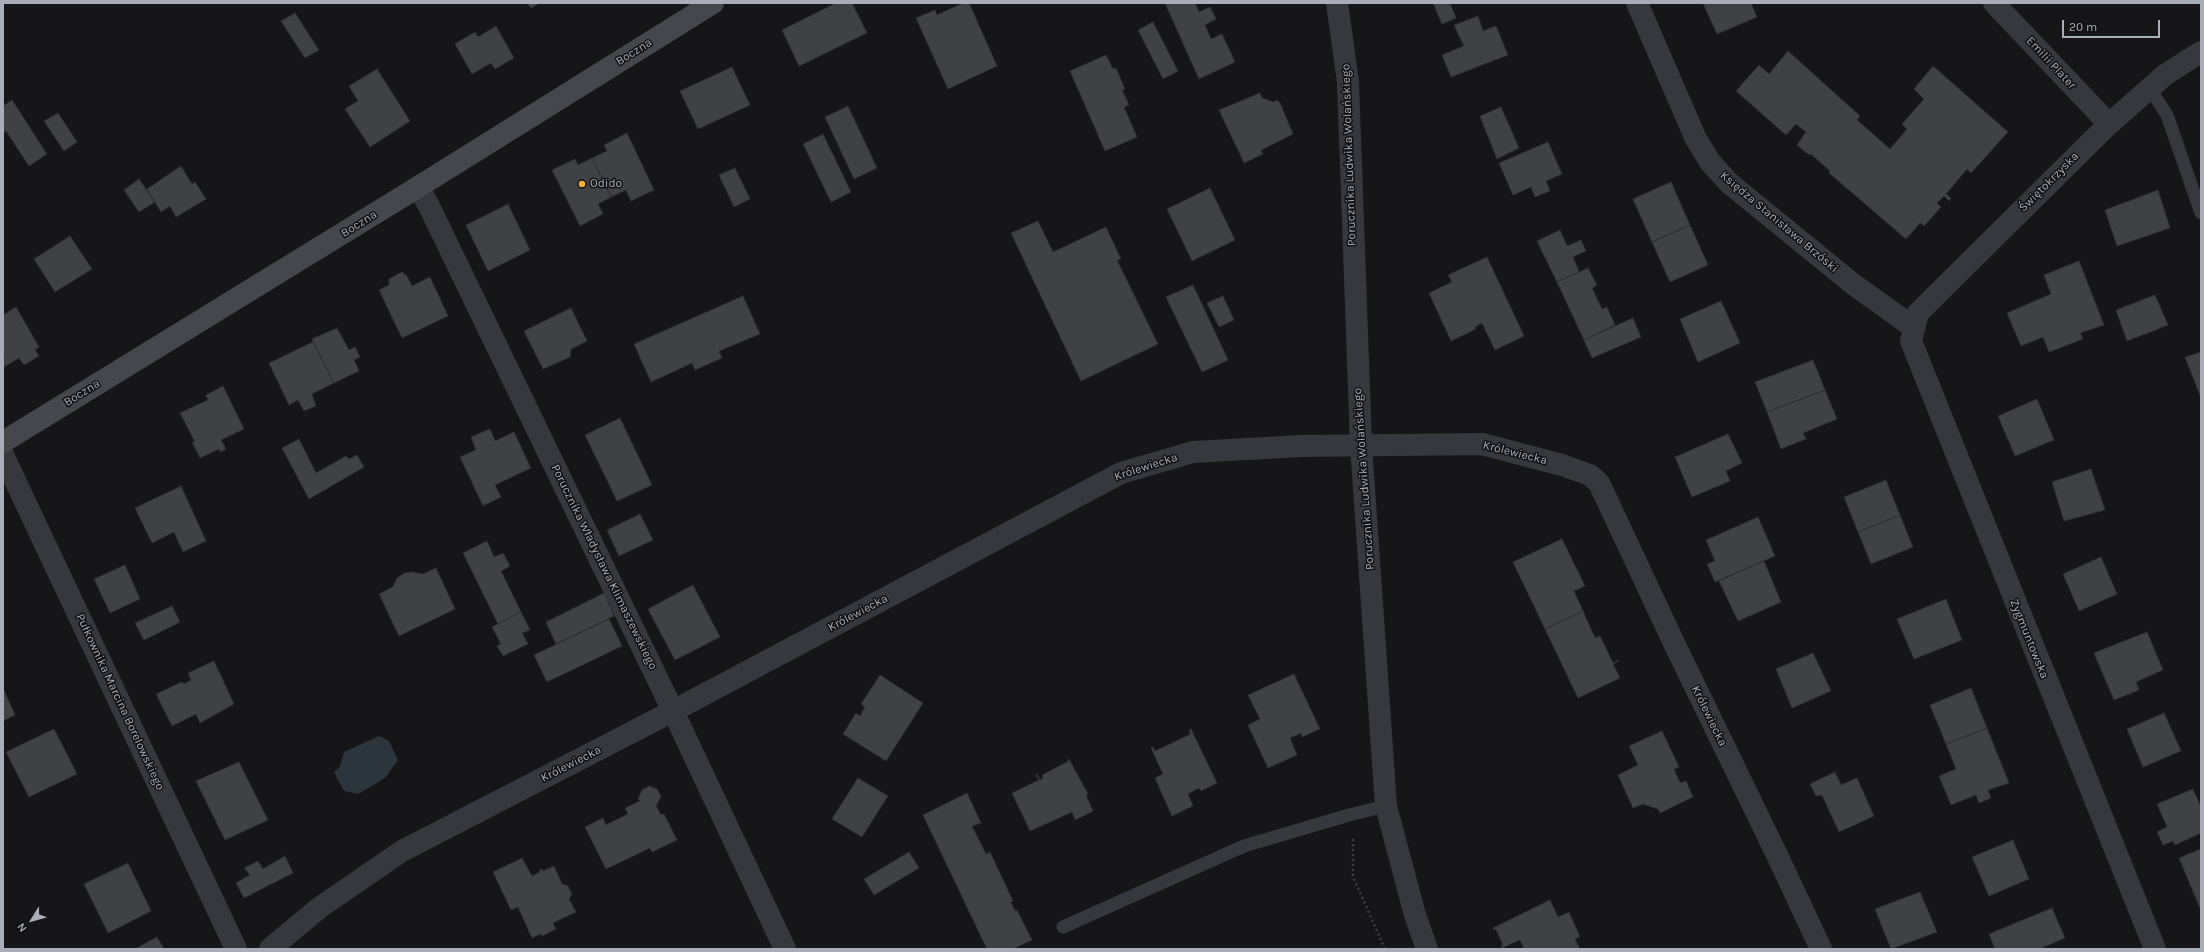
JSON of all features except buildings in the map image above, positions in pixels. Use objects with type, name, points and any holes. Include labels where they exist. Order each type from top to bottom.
[{"type":"street","name":"Boczna","points":[[3,442],[418,187],[713,3]]},
{"type":"street","name":"Porucznika Ludwika Wolańskiego","points":[[1337,3],[1348,82],[1361,445],[1386,806],[1416,915],[1427,949]]},
{"type":"street","name":"Księdza Stanisława Brzóski","points":[[1638,3],[1696,140],[1710,162],[1729,183],[1846,279],[1913,327]]},
{"type":"street","name":"Emilii Plater","points":[[1994,3],[2109,124]]},
{"type":"street","name":"Świętokrzyska","points":[[1913,327],[1918,313],[2109,124],[2166,74],[2201,52]]},
{"type":"street","name":"Porucznika Władysława Klimaszewskiego","points":[[418,187],[429,206],[673,711],[785,949]]},
{"type":"street","name":"Zygmuntowska","points":[[1913,327],[1911,341],[1915,353],[2155,949]]},
{"type":"street","name":"Królewiecka","points":[[270,949],[319,908],[402,851],[673,711],[1121,473],[1194,452],[1361,445],[1482,444],[1562,465],[1590,475],[1600,483],[1673,641],[1821,949]]},
{"type":"street","name":"Pułkownika Marcina Borelowskiego","points":[[3,455],[236,949]]},
{"type":"lane","points":[[2150,89],[2167,115],[2201,213]]},
{"type":"lane","points":[[1063,927],[1244,846],[1348,814],[1386,806]]},
{"type":"path","points":[[1348,814],[1354,847],[1353,877],[1386,949]]},
{"type":"shaded area","points":[[379,736],[389,741],[398,760],[385,778],[358,794],[344,791],[334,772],[340,767],[344,752]]},
{"type":"place","name":"Odido","points":[[582,184]]}]
